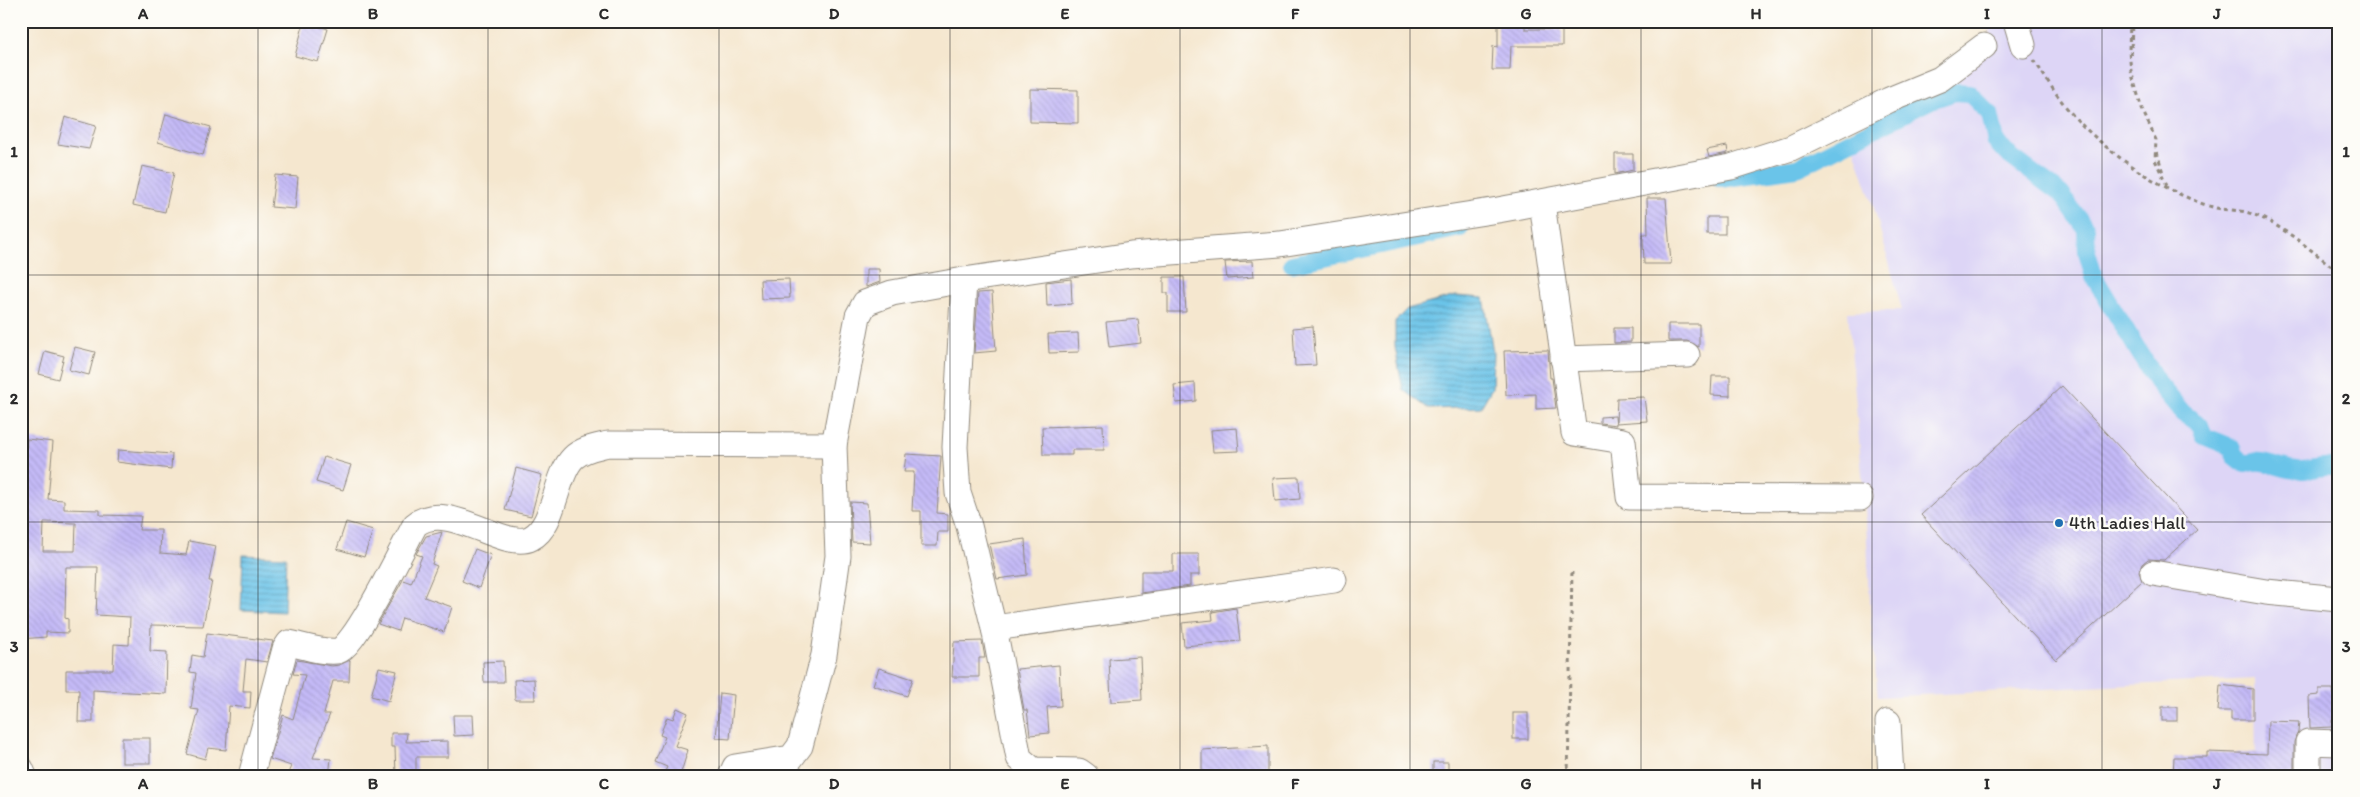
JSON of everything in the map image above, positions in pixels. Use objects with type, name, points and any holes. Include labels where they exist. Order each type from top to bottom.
[{"type":"street","points":[[2016,21],[2023,45]]},
{"type":"street","points":[[731,776],[735,767],[791,758],[800,746],[824,655],[838,556],[834,445],[858,316],[865,303],[892,292],[964,280],[1131,255],[1280,244],[1498,210],[1731,167],[1791,148],[1889,100],[1940,79],[1984,46]]},
{"type":"street","points":[[1542,203],[1574,433],[1623,441],[1629,497],[1860,498]]},
{"type":"street","points":[[964,280],[955,446],[958,493],[969,526],[994,628],[1019,758],[1033,770],[1079,771],[1086,776]]},
{"type":"street","points":[[1564,359],[1687,355]]},
{"type":"street","points":[[251,776],[285,649],[289,643],[338,651],[345,648],[362,624],[415,525],[423,519],[435,516],[514,540],[530,539],[542,529],[572,458],[586,450],[608,444],[834,445]]},
{"type":"street","points":[[2154,573],[2266,592],[2339,600]]},
{"type":"street","points":[[994,628],[1334,580]]},
{"type":"street","points":[[1888,722],[1892,776]]},
{"type":"street","points":[[2308,776],[2308,742],[2339,743]]},
{"type":"street","points":[[21,769],[24,776]]},
{"type":"path","points":[[2131,21],[2128,51],[2131,72],[2142,110],[2156,140],[2155,160],[2168,188]]},
{"type":"path","points":[[2023,45],[2066,106],[2084,127],[2126,161],[2168,188],[2214,208],[2246,212],[2267,222],[2305,246],[2339,272]]},
{"type":"path","points":[[1568,776],[1572,570]]},
{"type":"shaded area","points":[[1991,21],[2339,21],[2339,776],[2256,776],[2255,679],[1878,697],[1871,621],[1866,521],[1848,312],[1902,310],[1875,211],[1854,149],[1945,103],[1941,92],[1989,52]]},
{"type":"water","points":[[1456,296],[1484,298],[1493,352],[1492,388],[1481,407],[1429,409],[1403,390],[1395,347],[1395,321],[1407,309]]},
{"type":"water","points":[[243,555],[286,557],[284,612],[241,610]]},
{"type":"building","points":[[1498,21],[1525,21],[1525,29],[1562,29],[1562,46],[1511,46],[1510,70],[1492,70],[1493,46],[1498,47]]},
{"type":"building","points":[[304,22],[328,29],[318,62],[295,56]]},
{"type":"building","points":[[1030,89],[1078,90],[1078,123],[1030,122]]},
{"type":"building","points":[[166,114],[211,127],[203,155],[158,142]]},
{"type":"building","points":[[65,117],[96,126],[89,149],[58,144]]},
{"type":"building","points":[[1727,146],[1728,153],[1709,157],[1707,150]]},
{"type":"building","points":[[1615,154],[1633,154],[1633,170],[1615,174]]},
{"type":"building","points":[[142,166],[174,173],[165,212],[133,205]]},
{"type":"building","points":[[275,175],[298,177],[295,209],[271,207]]},
{"type":"building","points":[[1647,198],[1666,198],[1671,264],[1644,264],[1643,234],[1648,234]]},
{"type":"building","points":[[1707,217],[1725,217],[1725,234],[1707,234]]},
{"type":"building","points":[[1252,261],[1253,277],[1227,279],[1225,262]]},
{"type":"building","points":[[866,269],[879,269],[880,282],[866,287]]},
{"type":"building","points":[[1164,277],[1184,277],[1186,312],[1168,312],[1168,293],[1164,293]]},
{"type":"building","points":[[789,279],[790,298],[761,299],[760,280]]},
{"type":"building","points":[[1071,279],[1072,304],[1047,306],[1046,282]]},
{"type":"building","points":[[992,292],[996,351],[974,353],[978,293]]},
{"type":"building","points":[[1138,319],[1141,343],[1109,347],[1106,322]]},
{"type":"building","points":[[1668,324],[1699,324],[1699,347],[1687,341],[1668,341]]},
{"type":"building","points":[[1313,326],[1316,365],[1295,366],[1293,328]]},
{"type":"building","points":[[1614,328],[1631,328],[1631,342],[1614,343]]},
{"type":"building","points":[[1078,333],[1079,352],[1049,353],[1048,334]]},
{"type":"building","points":[[75,347],[95,352],[89,375],[69,370]]},
{"type":"building","points":[[1548,350],[1550,378],[1552,378],[1556,408],[1536,409],[1536,394],[1506,395],[1504,351]]},
{"type":"building","points":[[45,351],[64,356],[58,379],[39,374]]},
{"type":"building","points":[[1712,376],[1730,376],[1730,396],[1711,395]]},
{"type":"building","points":[[1195,383],[1196,401],[1176,403],[1174,385]]},
{"type":"building","name":"4th Ladies Hall","points":[[2062,386],[2197,530],[2164,560],[2148,559],[2142,564],[2139,571],[2142,581],[2056,660],[1921,515]]},
{"type":"building","points":[[1644,397],[1647,421],[1616,423],[1617,398]]},
{"type":"building","points":[[1615,416],[1616,425],[1600,423],[1600,417]]},
{"type":"building","points":[[1103,425],[1104,450],[1072,450],[1072,455],[1043,455],[1042,427]]},
{"type":"building","points":[[1237,428],[1239,451],[1213,452],[1211,430]]},
{"type":"building","points":[[27,439],[53,442],[48,499],[64,500],[64,509],[100,510],[100,515],[141,516],[139,530],[161,530],[160,553],[186,555],[189,541],[216,546],[209,581],[212,581],[203,626],[151,625],[150,651],[167,652],[166,694],[93,690],[93,722],[78,722],[79,690],[66,690],[66,670],[113,670],[114,644],[129,645],[130,617],[96,615],[98,567],[66,567],[65,618],[68,619],[68,633],[46,632],[46,637],[21,639],[21,567],[25,567],[26,515],[22,515],[22,491]],"holes":[[[44,522],[76,523],[75,551],[43,551]]]},
{"type":"building","points":[[118,450],[172,454],[171,469],[117,462]]},
{"type":"building","points":[[906,454],[941,456],[937,513],[948,514],[948,532],[938,532],[937,546],[921,546],[921,511],[912,511],[914,472],[904,472]]},
{"type":"building","points":[[324,457],[351,465],[343,490],[316,482]]},
{"type":"building","points":[[516,468],[542,475],[531,516],[505,510]]},
{"type":"building","points":[[1299,477],[1300,499],[1275,501],[1273,478]]},
{"type":"building","points":[[850,502],[867,503],[870,543],[852,542]]},
{"type":"building","points":[[346,522],[373,530],[364,557],[337,549]]},
{"type":"building","points":[[442,532],[432,564],[437,566],[424,597],[452,607],[444,632],[402,618],[398,631],[378,624],[403,580],[411,583],[422,556],[416,554],[426,536]]},
{"type":"building","points":[[1025,539],[1027,575],[997,579],[989,544]]},
{"type":"building","points":[[475,549],[491,555],[479,588],[462,581]]},
{"type":"building","points":[[1173,554],[1199,554],[1199,575],[1190,575],[1190,586],[1141,593],[1141,571],[1173,571]]},
{"type":"building","points":[[1236,608],[1240,641],[1184,646],[1182,623],[1213,620],[1212,612]]},
{"type":"building","points":[[207,633],[273,641],[267,662],[246,659],[243,691],[251,691],[250,708],[229,706],[226,750],[208,748],[205,759],[187,754],[199,710],[191,709],[196,673],[190,672],[192,655],[203,657]]},
{"type":"building","points":[[982,641],[985,658],[979,658],[979,677],[952,677],[954,642]]},
{"type":"building","points":[[1140,657],[1142,700],[1111,702],[1109,659]]},
{"type":"building","points":[[297,660],[332,666],[350,660],[349,681],[333,681],[324,714],[330,714],[313,758],[331,759],[329,776],[306,773],[305,776],[287,776],[291,766],[270,759],[283,715],[293,719],[305,675],[293,674]]},
{"type":"building","points":[[503,661],[504,682],[484,682],[483,662]]},
{"type":"building","points":[[1059,665],[1061,706],[1047,707],[1049,733],[1030,735],[1027,710],[1024,710],[1017,669]]},
{"type":"building","points":[[379,667],[397,671],[389,701],[371,696]]},
{"type":"building","points":[[879,668],[913,679],[907,696],[873,685]]},
{"type":"building","points":[[534,679],[535,700],[515,700],[514,680]]},
{"type":"building","points":[[2220,685],[2253,689],[2253,720],[2231,720],[2231,711],[2218,711]]},
{"type":"building","points":[[2319,689],[2332,689],[2333,695],[2339,695],[2339,720],[2332,720],[2332,727],[2310,728],[2309,696],[2319,695]]},
{"type":"building","points":[[720,693],[734,695],[730,739],[716,738]]},
{"type":"building","points":[[2162,707],[2177,707],[2177,721],[2162,721]]},
{"type":"building","points":[[677,708],[688,713],[675,746],[688,750],[680,776],[663,776],[667,767],[655,762],[665,737],[660,735],[667,717],[673,719]]},
{"type":"building","points":[[1513,713],[1528,713],[1528,739],[1513,739]]},
{"type":"building","points":[[453,715],[473,715],[474,735],[454,736]]},
{"type":"building","points":[[2268,721],[2299,722],[2294,742],[2294,774],[2244,773],[2244,775],[2173,776],[2174,757],[2207,757],[2207,752],[2267,754]]},
{"type":"building","points":[[391,733],[407,733],[406,742],[448,741],[448,757],[416,757],[416,776],[396,776],[395,747],[391,747]]},
{"type":"building","points":[[122,738],[150,738],[150,763],[122,763]]},
{"type":"building","points":[[1268,746],[1268,776],[1202,775],[1202,750]]},
{"type":"building","points":[[1433,762],[1448,762],[1448,776],[1433,776]]},
{"type":"waterway","points":[[1721,179],[1797,168],[1931,100],[1955,92],[1969,93],[1990,114],[1996,142],[2006,153],[2061,194],[2086,229],[2087,252],[2094,277],[2157,382],[2183,413],[2200,425],[2204,436],[2231,447],[2235,456],[2245,464],[2260,462],[2295,470],[2325,467],[2339,469]]},
{"type":"waterway","points":[[1292,264],[1460,228]]},
{"type":"place","name":"4th Ladies Hall","points":[[2059,523]]}]
